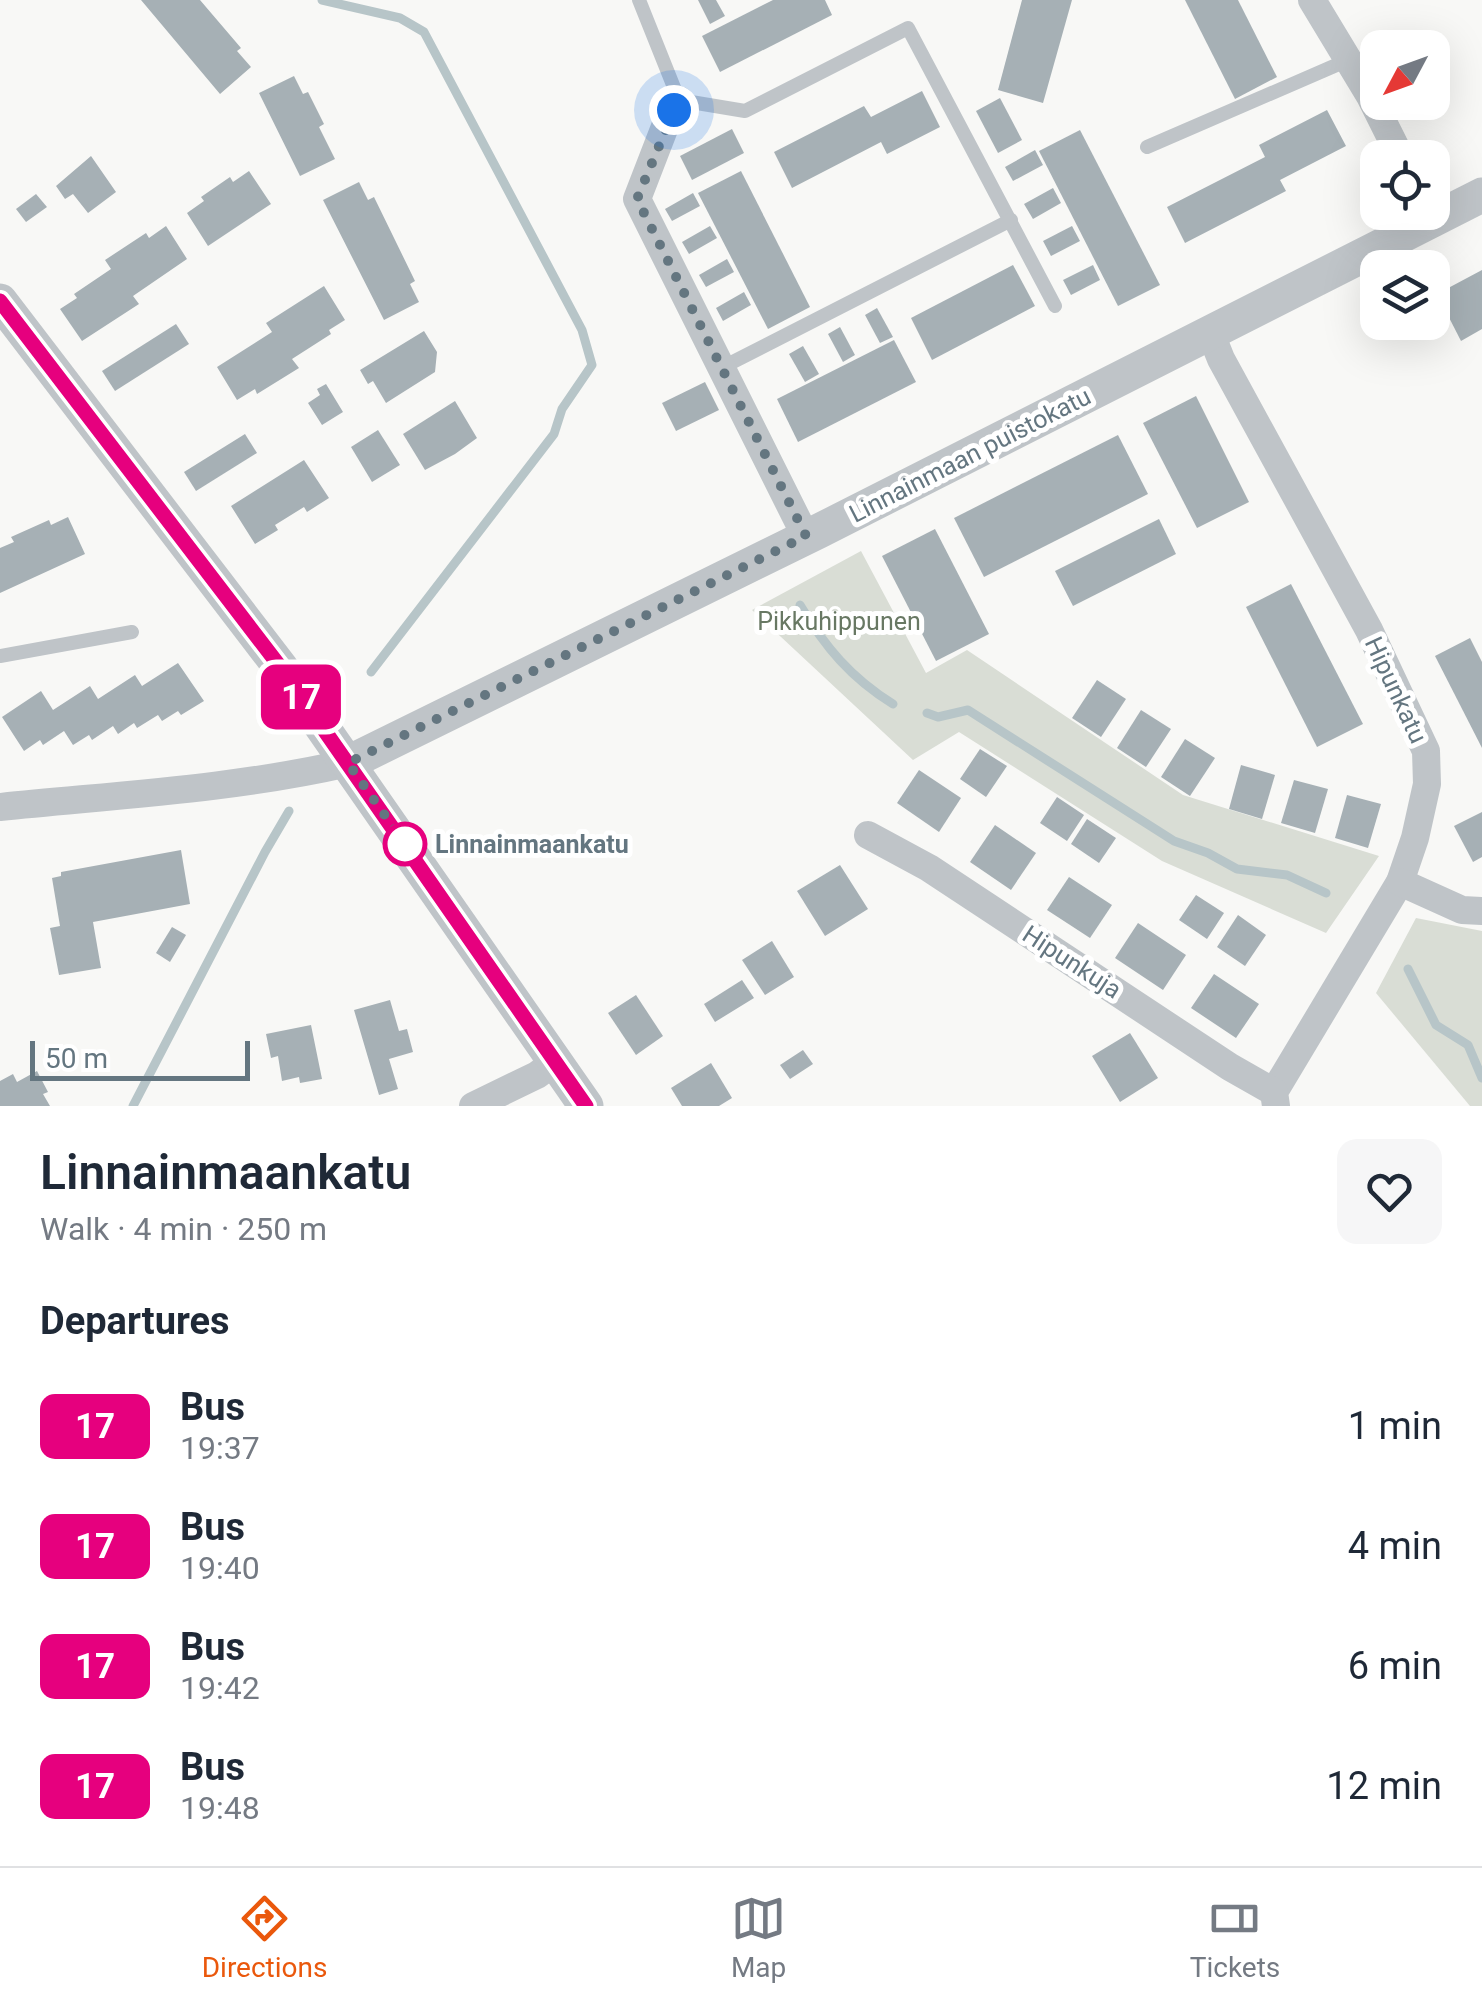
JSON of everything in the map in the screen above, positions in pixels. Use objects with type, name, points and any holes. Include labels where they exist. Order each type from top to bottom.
[{"type":"street","points":[[1312,0],[1391,140]]},
{"type":"street","points":[[680,100],[666,124],[637,199],[806,536]]},
{"type":"street","name":"Linnainmaan puistokatu","points":[[1450,208],[1482,195]]},
{"type":"street","name":"Linnainmaan puistokatu","points":[[348,763],[1210,334],[1404,230]]},
{"type":"street","points":[[0,300],[281,668],[586,1106]]},
{"type":"street","name":"Hipunkatu","points":[[1210,334],[1369,630],[1426,751],[1427,784],[1400,882],[1275,1099]]},
{"type":"street","points":[[0,808],[217,785],[348,763]]},
{"type":"street","name":"Hipunkuja","points":[[868,834],[929,868],[1275,1099]]},
{"type":"street","points":[[1400,882],[1462,910],[1482,910]]},
{"type":"street","points":[[473,1106],[537,1075],[556,1061]]},
{"type":"lane","points":[[638,0],[680,100],[745,111],[908,28],[1056,306]]},
{"type":"lane","points":[[1147,148],[1348,60]]},
{"type":"lane","points":[[722,368],[1011,220]]},
{"type":"lane","points":[[0,656],[132,632]]},
{"type":"green space","name":"Pikkuhippunen","points":[[861,551],[926,673],[967,650],[1183,795],[1379,856],[1326,933],[1162,861],[959,732],[913,760],[752,610]]},
{"type":"green space","points":[[1416,918],[1482,931],[1482,1106],[1470,1106],[1376,993]]},
{"type":"building","points":[[141,0],[200,0],[241,48],[237,51],[251,67],[220,94]]},
{"type":"building","points":[[698,0],[716,0],[725,16],[710,24]]},
{"type":"building","points":[[773,0],[825,0],[832,15],[720,72],[702,36]]},
{"type":"building","points":[[1022,0],[1072,0],[1043,103],[998,90]]},
{"type":"building","points":[[1185,0],[1238,0],[1277,77],[1235,99]]},
{"type":"building","points":[[294,76],[303,94],[308,92],[324,124],[319,127],[335,159],[300,176],[259,93]]},
{"type":"building","points":[[922,91],[940,127],[887,154],[881,142],[792,188],[774,152],[864,106],[871,117]]},
{"type":"building","points":[[1000,98],[1022,140],[998,153],[976,111]]},
{"type":"building","points":[[1327,110],[1346,146],[1280,180],[1286,191],[1185,243],[1167,207],[1265,157],[1259,145]]},
{"type":"building","points":[[732,129],[744,153],[692,180],[680,156]]},
{"type":"building","points":[[1080,130],[1160,285],[1118,306],[1039,151]]},
{"type":"building","points":[[1035,150],[1043,165],[1013,181],[1005,167]]},
{"type":"building","points":[[91,156],[116,192],[88,213],[73,194],[65,199],[56,186]]},
{"type":"building","points":[[249,171],[271,204],[208,246],[187,213],[204,201],[201,197],[230,177],[233,182]]},
{"type":"building","points":[[741,171],[810,307],[768,329],[698,193]]},
{"type":"building","points":[[359,182],[368,200],[374,197],[415,281],[410,284],[419,302],[384,320],[323,200]]},
{"type":"building","points":[[1053,188],[1061,203],[1033,219],[1024,204]]},
{"type":"building","points":[[693,193],[700,206],[672,221],[665,209]]},
{"type":"building","points":[[36,194],[47,207],[26,222],[16,209]]},
{"type":"building","points":[[166,226],[187,259],[133,296],[139,304],[82,341],[60,309],[77,298],[74,294],[111,269],[105,260],[146,233],[149,238]]},
{"type":"building","points":[[710,226],[717,238],[689,254],[682,242]]},
{"type":"building","points":[[1072,226],[1080,241],[1051,256],[1043,241]]},
{"type":"building","points":[[727,259],[734,272],[706,287],[699,275]]},
{"type":"building","points":[[1013,265],[1035,306],[932,360],[911,318]]},
{"type":"building","points":[[1093,265],[1100,280],[1071,295],[1063,280]]},
{"type":"building","points":[[1482,270],[1482,329],[1461,341],[1450,319],[1450,287]]},
{"type":"building","points":[[324,286],[345,320],[292,359],[299,368],[257,394],[255,389],[237,400],[217,367],[272,332],[266,323]]},
{"type":"building","points":[[744,292],[751,305],[723,321],[716,308]]},
{"type":"building","points":[[877,308],[893,337],[880,343],[865,315]]},
{"type":"building","points":[[176,324],[189,344],[115,391],[102,371]]},
{"type":"building","points":[[840,327],[855,355],[843,362],[828,334]]},
{"type":"building","points":[[424,331],[437,352],[435,372],[386,403],[373,381],[368,384],[360,370]]},
{"type":"building","points":[[894,340],[916,382],[798,442],[777,399]]},
{"type":"building","points":[[803,346],[819,374],[805,382],[789,354]]},
{"type":"building","points":[[705,382],[719,410],[676,431],[662,403]]},
{"type":"building","points":[[326,384],[343,412],[322,425],[308,403],[320,395],[317,389]]},
{"type":"building","points":[[1196,396],[1249,502],[1197,528],[1143,423]]},
{"type":"building","points":[[455,401],[477,438],[425,470],[403,434]]},
{"type":"building","points":[[378,430],[400,465],[372,482],[351,447]]},
{"type":"building","points":[[245,434],[257,453],[196,491],[184,472]]},
{"type":"building","points":[[1118,435],[1148,494],[984,577],[954,518]]},
{"type":"building","points":[[304,460],[329,498],[307,512],[304,507],[275,525],[278,530],[255,544],[231,506]]},
{"type":"building","points":[[68,517],[85,554],[0,593],[0,548],[14,542],[11,537],[49,520],[51,525]]},
{"type":"building","points":[[1159,519],[1176,554],[1073,606],[1055,571]]},
{"type":"building","points":[[935,529],[989,634],[936,661],[882,556]]},
{"type":"building","points":[[1291,584],[1363,724],[1317,747],[1246,607]]},
{"type":"building","points":[[1470,638],[1482,662],[1482,748],[1435,656]]},
{"type":"building","points":[[178,663],[204,701],[162,721],[158,715],[137,728],[134,723],[118,734],[113,726],[92,740],[89,735],[73,745],[64,731],[43,745],[40,740],[24,751],[2,717],[41,691],[53,710],[90,686],[98,699],[135,675],[142,686]]},
{"type":"building","points":[[1097,680],[1126,699],[1101,737],[1072,718]]},
{"type":"building","points":[[1141,710],[1171,729],[1146,767],[1117,748]]},
{"type":"building","points":[[1185,739],[1215,758],[1190,796],[1161,777]]},
{"type":"building","points":[[980,749],[1007,766],[986,797],[960,779]]},
{"type":"building","points":[[1241,765],[1275,775],[1262,819],[1229,809]]},
{"type":"building","points":[[919,770],[961,798],[939,832],[897,803]]},
{"type":"building","points":[[1294,780],[1328,789],[1315,833],[1281,823]]},
{"type":"building","points":[[1347,795],[1381,804],[1368,848],[1335,838]]},
{"type":"building","points":[[1057,797],[1084,815],[1067,841],[1040,823]]},
{"type":"building","points":[[1482,812],[1482,857],[1473,862],[1454,826]]},
{"type":"building","points":[[1087,819],[1116,838],[1099,863],[1071,844]]},
{"type":"building","points":[[995,825],[1036,853],[1011,890],[970,862]]},
{"type":"building","points":[[181,850],[190,904],[93,922],[101,968],[59,975],[50,928],[60,926],[52,878],[61,876],[61,872]]},
{"type":"building","points":[[840,865],[868,909],[825,936],[797,891]]},
{"type":"building","points":[[1069,877],[1112,905],[1090,938],[1047,910]]},
{"type":"building","points":[[1196,895],[1224,913],[1207,939],[1179,920]]},
{"type":"building","points":[[1238,915],[1266,935],[1245,966],[1217,947]]},
{"type":"building","points":[[1138,923],[1186,955],[1163,990],[1115,958]]},
{"type":"building","points":[[172,927],[186,935],[170,962],[156,953]]},
{"type":"building","points":[[772,941],[794,977],[765,995],[742,960]]},
{"type":"building","points":[[1214,974],[1259,1004],[1236,1038],[1191,1008]]},
{"type":"building","points":[[742,980],[754,998],[715,1022],[704,1004]]},
{"type":"building","points":[[636,995],[663,1036],[636,1055],[608,1013]]},
{"type":"building","points":[[390,1000],[399,1031],[407,1029],[413,1052],[389,1059],[398,1089],[379,1095],[354,1010]]},
{"type":"building","points":[[311,1025],[322,1079],[300,1083],[299,1077],[282,1081],[278,1056],[271,1058],[266,1034]]},
{"type":"building","points":[[1130,1033],[1158,1078],[1120,1102],[1092,1056]]},
{"type":"building","points":[[803,1050],[813,1064],[790,1079],[780,1065]]},
{"type":"building","points":[[711,1063],[732,1098],[719,1106],[682,1106],[671,1088]]},
{"type":"building","points":[[37,1071],[50,1106],[0,1106],[0,1081],[13,1074],[17,1082]]},
{"type":"waterway","points":[[322,0],[400,18],[424,32],[582,330],[592,365],[562,409],[554,434],[371,672]]},
{"type":"waterway","points":[[800,605],[840,660],[893,704]]},
{"type":"waterway","points":[[927,713],[938,717],[968,710],[1174,841],[1237,869],[1287,875],[1326,893]]},
{"type":"waterway","points":[[133,1106],[289,811]]},
{"type":"waterway","points":[[1408,969],[1436,1025],[1468,1045],[1482,1078]]},
{"type":"bus line","name":"17","points":[[0,301],[281,668],[586,1106]]},
{"type":"place","name":"Linnainmaankatu","points":[[405,844]]},
{"type":"route","points":[[405,844],[348,763],[806,536],[637,199],[674,110]]}]
